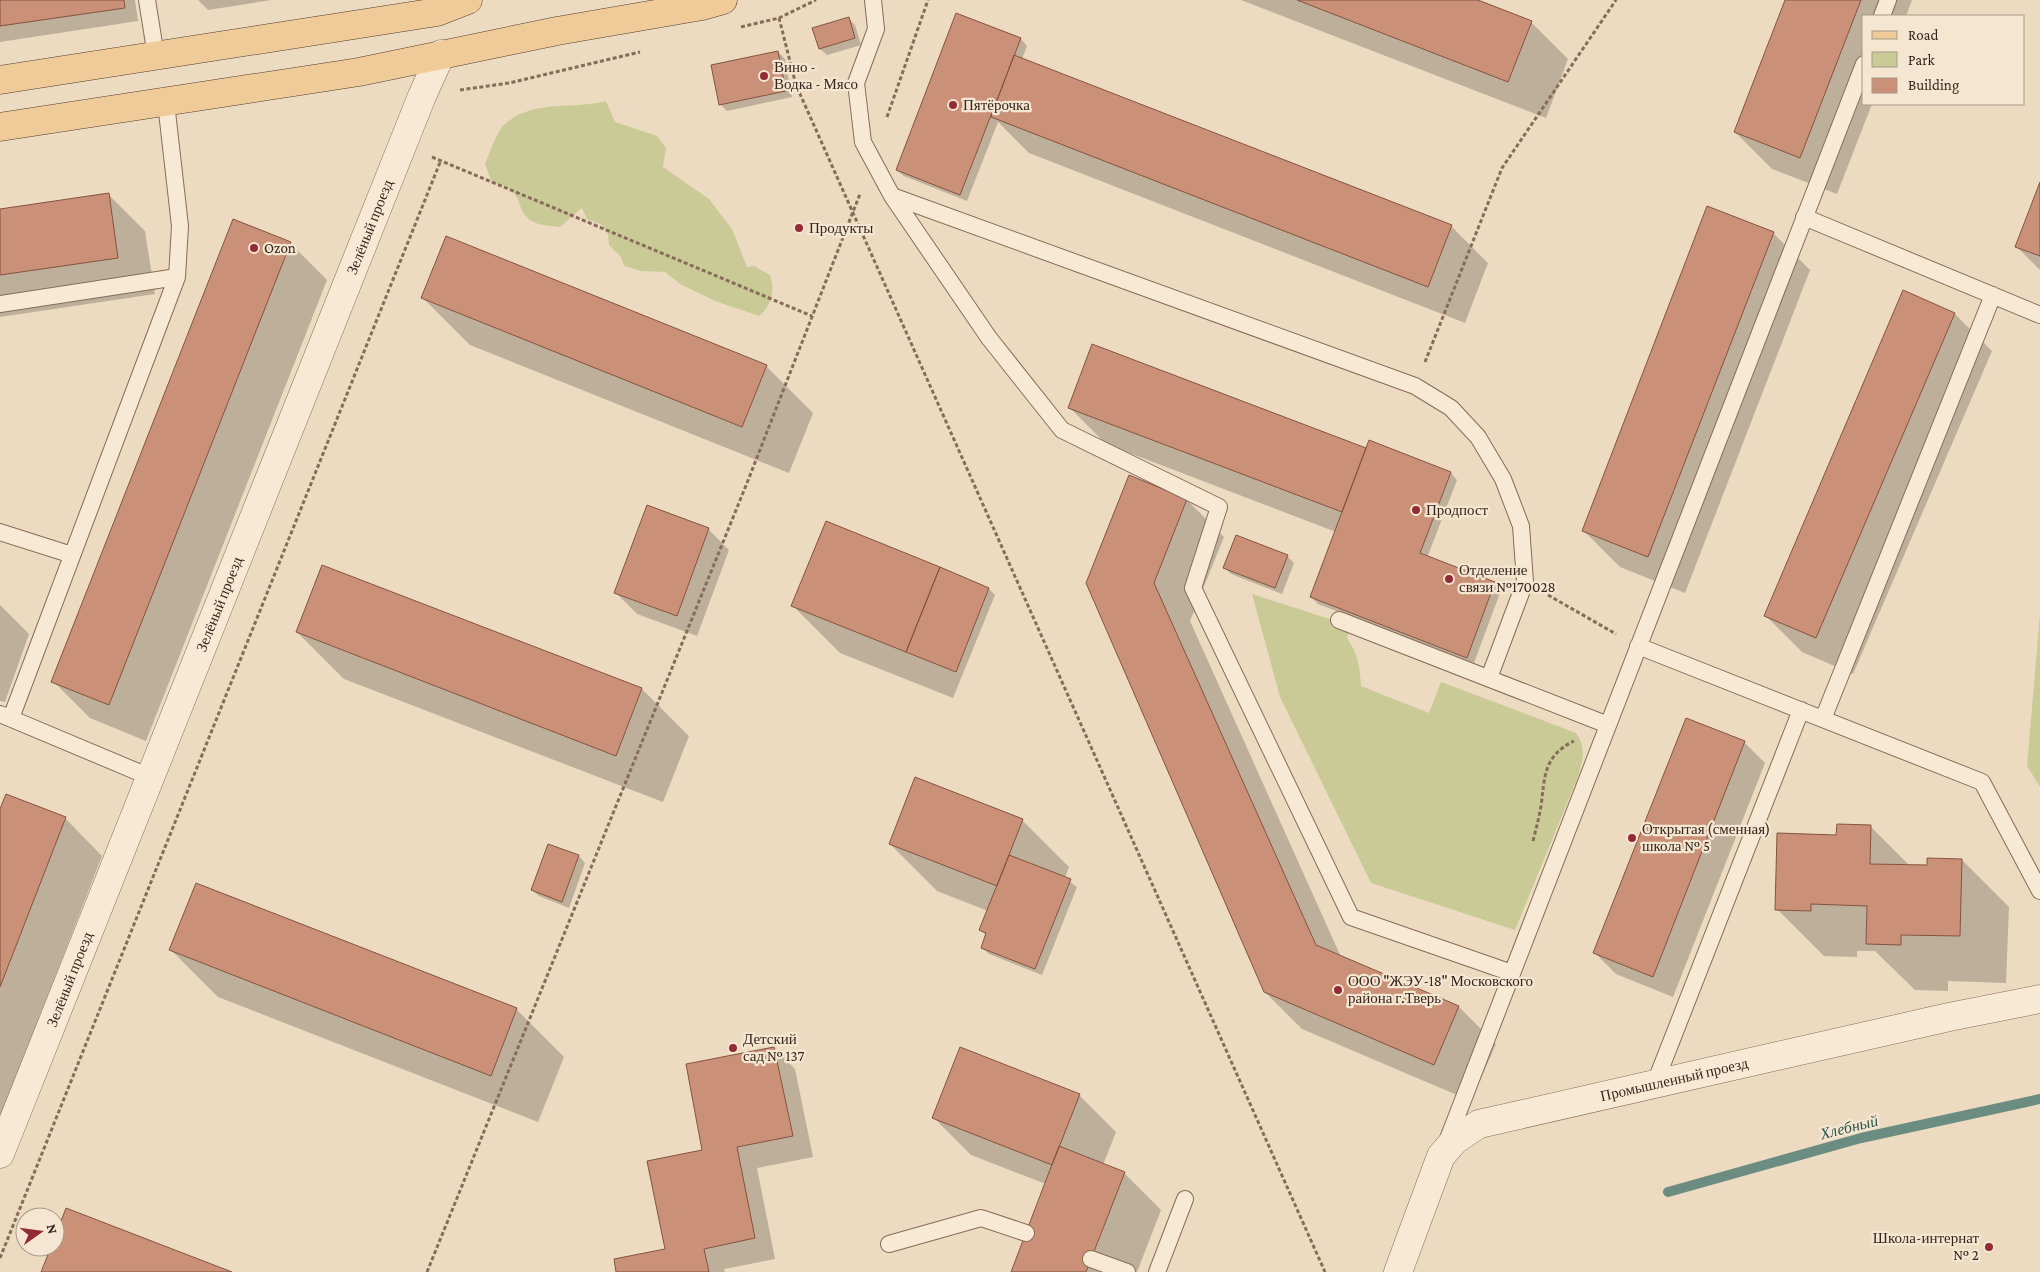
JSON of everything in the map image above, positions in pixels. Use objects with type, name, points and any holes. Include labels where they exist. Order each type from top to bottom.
[{"type":"main road","points":[[0,80],[437,12],[468,0]]},
{"type":"main road","points":[[664,0],[712,3]]},
{"type":"main road","points":[[0,128],[359,72],[557,31],[712,3]]},
{"type":"street","name":"Зелёный проезд","points":[[0,1154],[403,144],[441,54]]},
{"type":"street","name":"Промышленный проезд","points":[[1398,1272],[1442,1156],[1455,1140],[1479,1124],[1655,1083],[2040,999]]},
{"type":"lane","points":[[147,0],[156,56]]},
{"type":"lane","points":[[874,0],[876,29],[856,83],[863,142],[892,196],[989,338],[1062,430],[1219,506],[1193,588],[1351,917],[1512,973]]},
{"type":"lane","points":[[1882,15],[1888,0]]},
{"type":"lane","points":[[1442,1156],[1862,69]]},
{"type":"lane","points":[[150,777],[6,716],[72,555],[177,277],[180,226],[166,103]]},
{"type":"lane","points":[[892,196],[1415,386],[1451,408],[1478,437],[1503,479],[1521,526],[1525,582],[1489,678]]},
{"type":"lane","points":[[1804,217],[2040,315]]},
{"type":"lane","points":[[0,304],[177,277]]},
{"type":"lane","points":[[1823,718],[1992,295]]},
{"type":"lane","points":[[0,532],[72,555]]},
{"type":"lane","points":[[1338,620],[1608,724]]},
{"type":"lane","points":[[1638,646],[1982,782],[2040,891]]},
{"type":"lane","points":[[1655,1083],[1801,710]]},
{"type":"lane","points":[[1156,1272],[1185,1199]]},
{"type":"lane","points":[[889,1244],[981,1218],[1026,1233]]},
{"type":"lane","points":[[1091,1259],[1127,1272]]},
{"type":"path","points":[[872,159],[928,0]]},
{"type":"path","points":[[1415,386],[1502,168],[1616,0]]},
{"type":"path","points":[[779,18],[796,85],[1326,1272]]},
{"type":"path","points":[[403,144],[812,316]]},
{"type":"path","points":[[0,1258],[440,160]]},
{"type":"path","points":[[427,1272],[747,483],[853,213]]},
{"type":"path","points":[[1525,582],[1638,646]]},
{"type":"green space","points":[[606,101],[615,122],[657,136],[666,148],[663,167],[709,199],[732,229],[747,267],[754,266],[770,275],[772,292],[770,302],[759,316],[715,301],[680,284],[665,272],[641,271],[624,266],[621,257],[609,245],[608,234],[602,225],[587,219],[582,208],[560,227],[539,224],[528,219],[516,195],[511,190],[492,183],[485,164],[497,136],[506,123],[517,116],[541,108],[593,104]]},
{"type":"green space","points":[[1252,594],[1351,626],[1347,638],[1354,649],[1358,661],[1361,686],[1429,713],[1441,682],[1576,733],[1582,748],[1579,774],[1515,930],[1371,883],[1280,697]]},
{"type":"green space","points":[[2040,614],[2040,787],[2027,766]]},
{"type":"building","points":[[0,0],[124,0],[125,8],[0,26]]},
{"type":"building","points":[[1297,0],[1478,0],[1532,21],[1508,82]]},
{"type":"building","points":[[1785,0],[1861,0],[1800,158],[1734,132]]},
{"type":"building","points":[[956,13],[1021,38],[960,195],[896,170]]},
{"type":"building","points":[[849,17],[855,38],[819,49],[812,28]]},
{"type":"building","points":[[778,51],[786,91],[719,105],[711,65]]},
{"type":"building","points":[[1014,55],[1452,225],[1428,287],[991,117]]},
{"type":"building","points":[[2040,182],[2040,256],[2015,247]]},
{"type":"building","points":[[109,193],[118,258],[0,275],[0,209]]},
{"type":"building","points":[[1707,206],[1774,232],[1648,557],[1582,531]]},
{"type":"building","points":[[233,219],[291,242],[109,705],[51,682]]},
{"type":"building","points":[[446,236],[767,365],[742,427],[421,298]]},
{"type":"building","points":[[1903,290],[1955,313],[1816,638],[1764,616]]},
{"type":"building","points":[[1092,344],[1366,448],[1342,512],[1068,408]]},
{"type":"building","points":[[1369,440],[1451,472],[1420,553],[1495,582],[1467,658],[1310,597]]},
{"type":"building","points":[[1129,475],[1187,499],[1154,583],[1316,945],[1459,1006],[1434,1065],[1264,992],[1086,583]]},
{"type":"building","points":[[647,505],[709,528],[677,616],[614,593]]},
{"type":"building","points":[[826,521],[940,567],[906,652],[791,606]]},
{"type":"building","points":[[1236,535],[1288,555],[1275,588],[1223,568]]},
{"type":"building","points":[[322,565],[642,688],[616,756],[296,632]]},
{"type":"building","points":[[940,567],[989,588],[956,672],[906,652]]},
{"type":"building","points":[[1686,718],[1745,741],[1653,977],[1593,953]]},
{"type":"building","points":[[915,777],[1023,819],[997,886],[889,844]]},
{"type":"building","points":[[6,794],[66,817],[0,987],[0,809]]},
{"type":"building","points":[[1837,824],[1871,825],[1870,864],[1927,865],[1927,858],[1962,859],[1960,936],[1901,935],[1901,945],[1866,944],[1867,906],[1811,904],[1811,911],[1775,910],[1777,833],[1836,835]]},
{"type":"building","points":[[548,844],[579,855],[562,902],[531,890]]},
{"type":"building","points":[[1009,855],[1071,879],[1035,969],[981,948],[986,933],[979,930]]},
{"type":"building","points":[[196,883],[517,1008],[491,1076],[169,950]]},
{"type":"building","points":[[774,1047],[793,1136],[737,1147],[755,1238],[704,1249],[709,1272],[616,1272],[614,1259],[665,1249],[647,1161],[702,1150],[686,1064]]},
{"type":"building","points":[[960,1047],[1080,1094],[1052,1165],[932,1118]]},
{"type":"building","points":[[1059,1146],[1125,1172],[1086,1272],[1011,1272]]},
{"type":"building","points":[[66,1208],[232,1272],[41,1272],[47,1257],[65,1257]]},
{"type":"waterway","name":"Хлебный","points":[[1668,1192],[1861,1138],[2040,1099]]},
{"type":"place","name":"Вино - Водка - Мясо","points":[[764,76]]},
{"type":"place","name":"Пятёрочка","points":[[953,105]]},
{"type":"place","name":"Продукты","points":[[799,228]]},
{"type":"place","name":"Ozon","points":[[254,248]]},
{"type":"place","name":"Продпост","points":[[1416,510]]},
{"type":"place","name":"Отделение связи №170028","points":[[1449,579]]},
{"type":"place","name":"Открытая (сменная) школа № 5","points":[[1632,838]]},
{"type":"place","name":"ООО \"ЖЭУ-18\" Московского района г.Тверь","points":[[1338,990]]},
{"type":"place","name":"Детский сад № 137","points":[[733,1048]]},
{"type":"place","name":"Школа-интернат № 2","points":[[1989,1247]]}]
